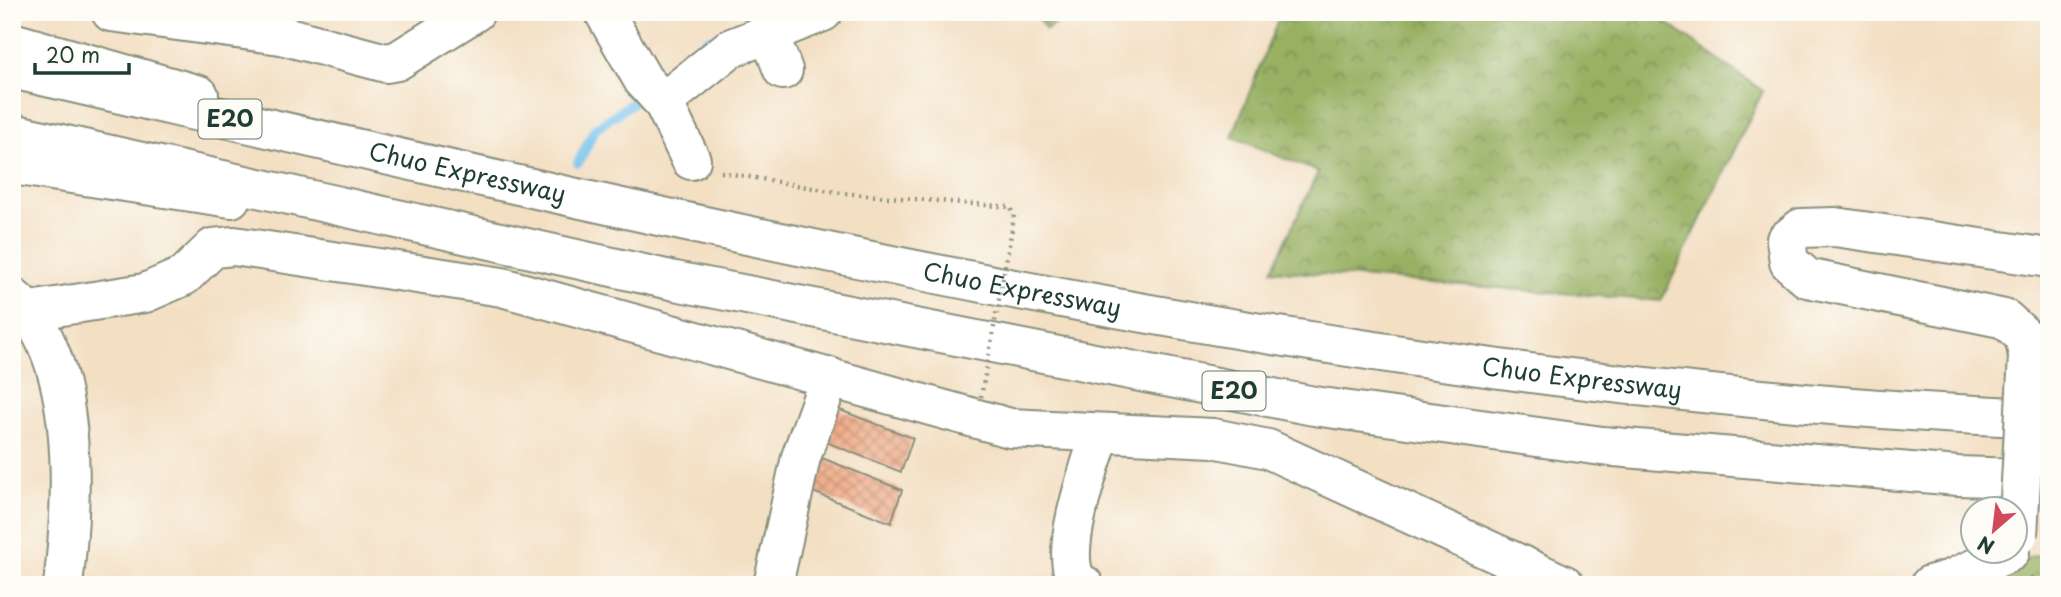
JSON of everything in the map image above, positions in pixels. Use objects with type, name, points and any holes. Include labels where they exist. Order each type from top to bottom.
[{"type":"main road","points":[[111,12],[288,24],[386,64],[397,61],[475,12]]},
{"type":"main road","points":[[604,12],[643,80],[663,102],[691,160]]},
{"type":"main road","points":[[663,102],[729,49],[823,12]]},
{"type":"main road","points":[[769,34],[783,70]]},
{"type":"main road","points":[[12,42],[448,169]]},
{"type":"main road","name":"Chuo Expressway","points":[[12,69],[448,169],[832,252],[1099,305],[1360,350],[1672,391],[1984,416],[2049,418]]},
{"type":"main road","name":"E20","points":[[12,133],[430,228],[976,342],[1314,406],[1602,446],[1958,476],[2049,479]]},
{"type":"main road","points":[[12,165],[430,228]]},
{"type":"main road","points":[[2018,496],[2028,356],[2024,336],[2005,319],[1807,278],[1789,262],[1786,240],[1801,228],[1835,227],[2049,258]]},
{"type":"main road","points":[[63,585],[70,497],[65,408],[52,359],[21,304],[145,293],[184,276],[213,248],[234,246],[502,287],[830,377],[988,424],[1100,435],[1213,438],[1268,449],[1565,585]]},
{"type":"main road","points":[[773,585],[801,457],[830,377]]},
{"type":"main road","points":[[1080,584],[1073,573],[1072,532],[1100,435]]},
{"type":"main road","points":[[1930,585],[1951,579],[1974,566]]},
{"type":"path","points":[[691,160],[706,168],[753,180],[841,193],[1010,207],[1014,215],[1012,229],[981,397]]},
{"type":"green space","points":[[1034,12],[1072,12],[1046,30]]},
{"type":"green space","points":[[1281,12],[1651,12],[1763,91],[1661,301],[1272,270],[1318,172],[1232,137]]},
{"type":"green space","points":[[2049,557],[2049,585],[1957,585],[2007,566],[2030,566],[2030,558]]},
{"type":"building","points":[[832,407],[913,438],[901,472],[821,440]]},
{"type":"building","points":[[822,458],[902,490],[891,523],[808,490]]},
{"type":"waterway","points":[[691,56],[708,39]]},
{"type":"waterway","points":[[578,163],[595,129],[640,97]]}]
